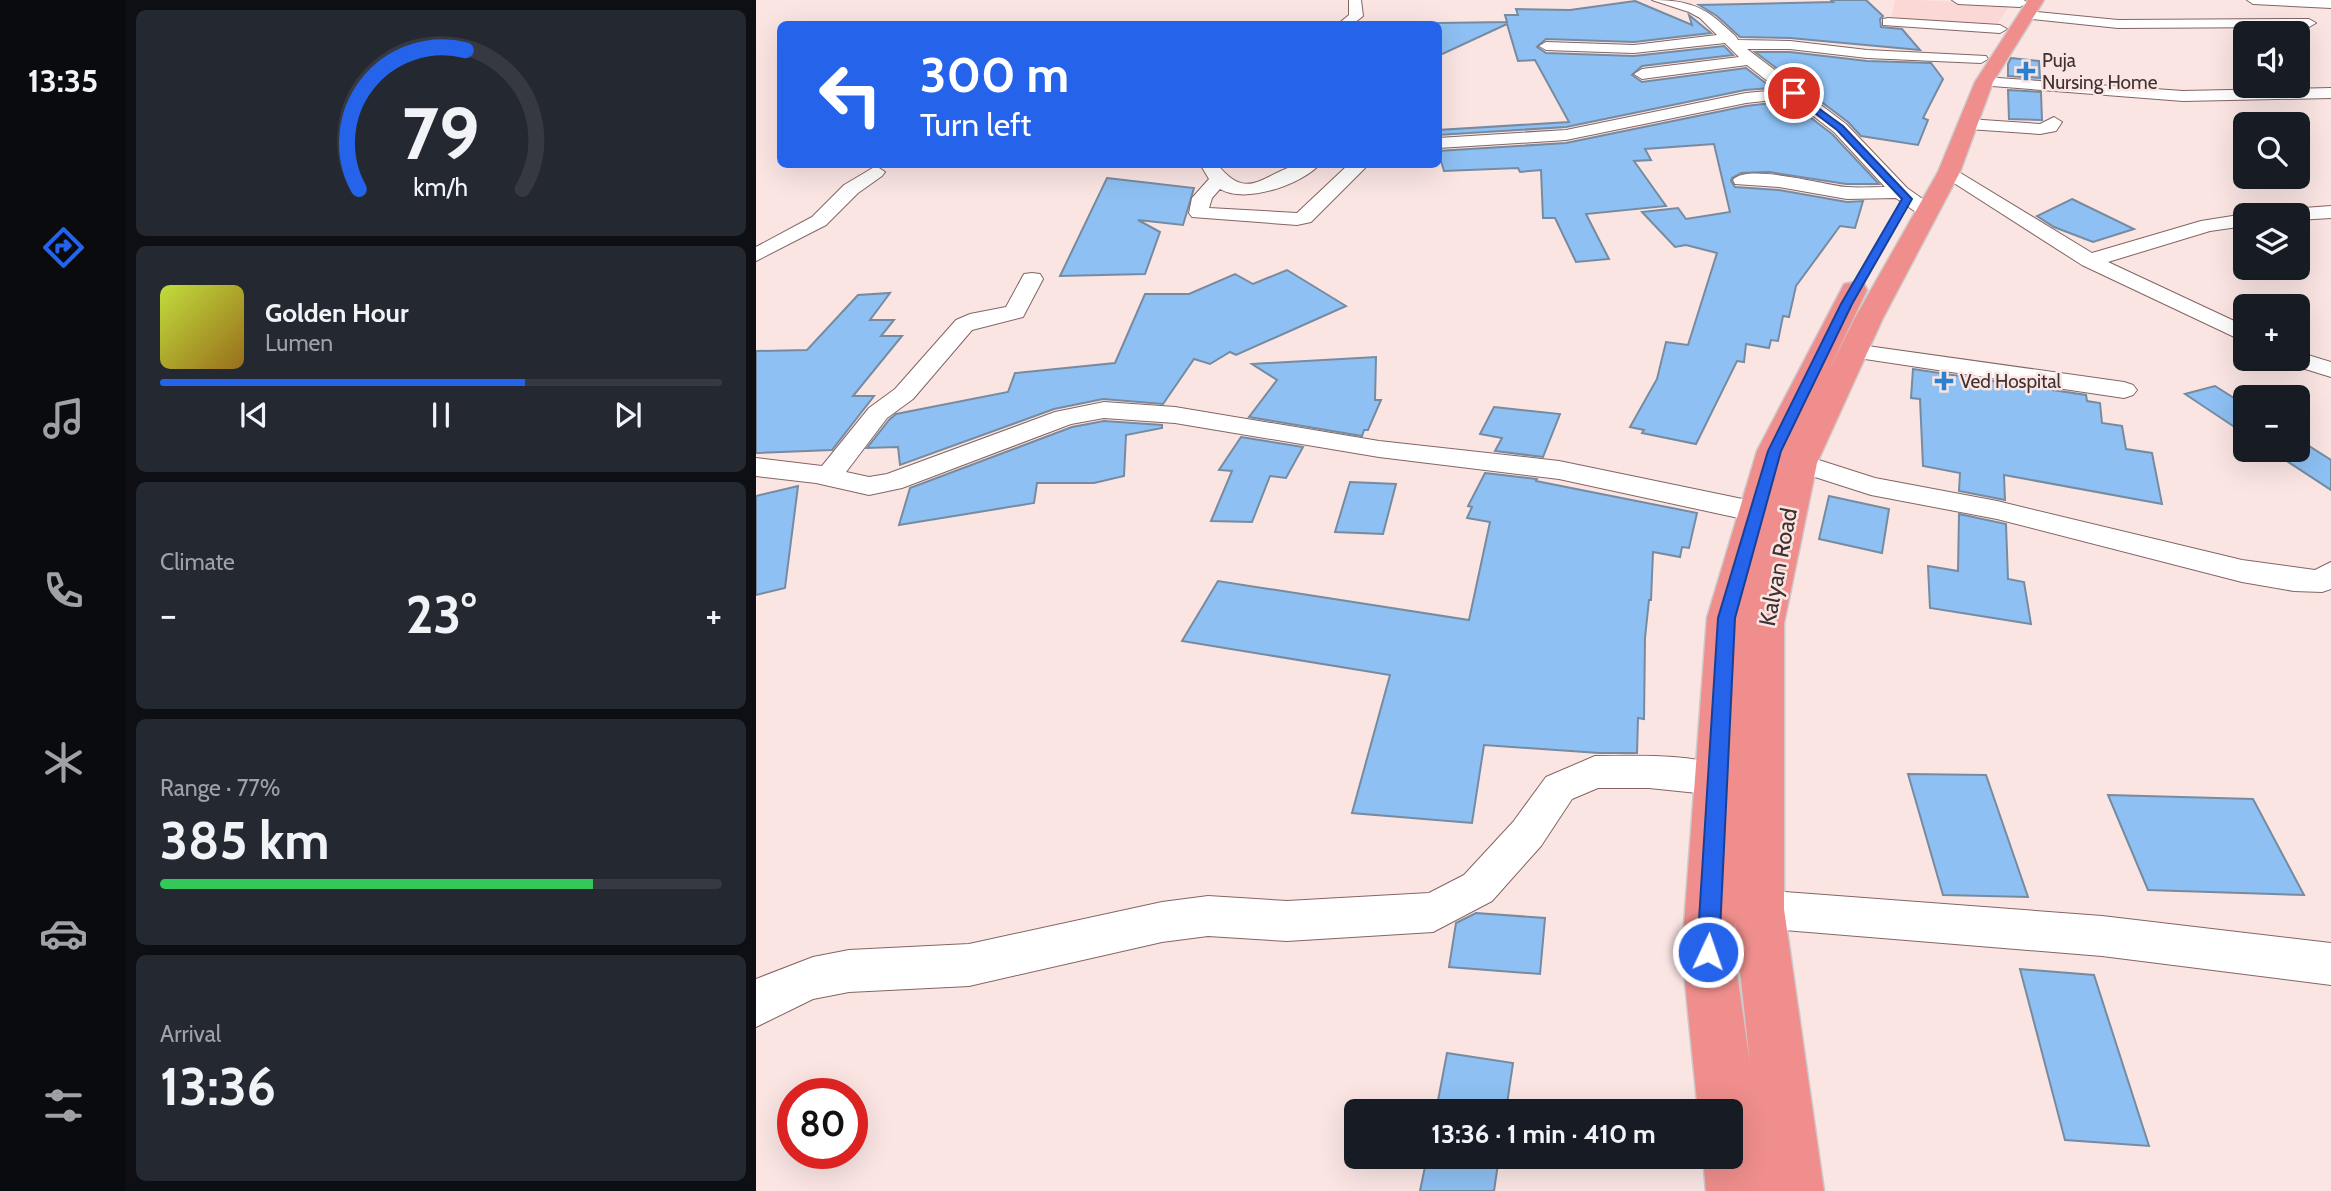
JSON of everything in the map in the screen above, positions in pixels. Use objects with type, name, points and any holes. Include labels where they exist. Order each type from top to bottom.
[{"type":"highway","name":"Kalyan Road","points":[[1793,1191],[1759,908],[1764,623],[1800,463],[1853,351],[1911,201],[1949,172],[1968,124],[1983,71],[2021,9]]},
{"type":"highway","points":[[1726,1099],[1708,952],[1727,618],[1774,451],[1846,304],[1911,201],[1967,81],[1983,71]]},
{"type":"highway","points":[[1735,1169],[1737,1191]]},
{"type":"street","points":[[1349,21],[1356,16],[1355,0]]},
{"type":"street","points":[[1658,0],[1694,9],[1705,15],[1750,60],[1840,128],[1911,201]]},
{"type":"street","points":[[1958,0],[2118,24],[2233,23]]},
{"type":"street","points":[[2253,0],[2331,4]]},
{"type":"street","points":[[1694,9],[1712,6]]},
{"type":"street","points":[[1888,22],[2021,9]]},
{"type":"street","points":[[1545,46],[1634,49],[1733,41],[1867,54],[1983,71],[2056,87],[2183,96],[2331,93]]},
{"type":"street","points":[[1642,74],[1750,60]]},
{"type":"street","points":[[1968,124],[2040,129],[2050,127],[2054,116],[2056,87]]},
{"type":"street","points":[[1442,143],[1566,135],[1746,98],[1794,93]]},
{"type":"street","points":[[1304,168],[1281,181],[1265,186],[1232,187],[1223,183],[1213,172],[1198,205],[1199,214],[1304,218],[1356,168]]},
{"type":"street","points":[[756,255],[819,222],[851,189],[876,172]]},
{"type":"street","points":[[1949,172],[2089,261],[2233,329]]},
{"type":"street","points":[[1742,180],[1779,181],[1911,201]]},
{"type":"street","points":[[2310,214],[2331,212]]},
{"type":"street","points":[[2089,261],[2208,225],[2233,222]]},
{"type":"street","points":[[828,477],[878,414],[904,394],[964,325],[978,319],[1015,312],[1032,279]]},
{"type":"street","points":[[1853,351],[2124,390]]},
{"type":"street","points":[[2310,363],[2331,370]]},
{"type":"street","points":[[756,467],[869,486],[892,482],[1064,418],[1104,410],[1175,415],[1379,449],[1559,470],[1757,512]]},
{"type":"street","points":[[1800,463],[1871,486],[1997,510],[2242,571],[2322,582],[2331,573]]},
{"type":"street","points":[[756,1006],[774,993],[813,978],[849,971],[968,965],[1174,920],[1208,916],[1287,921],[1433,912],[1478,888],[1527,834],[1559,788],[1595,772],[1649,772],[1717,779]]},
{"type":"street","points":[[1759,908],[2102,936],[2331,964]]},
{"type":"shaded area","points":[[1895,0],[2011,4],[1995,27],[1891,20]]},
{"type":"building","points":[[1831,0],[1866,0],[1883,16],[1880,19],[1881,27],[1902,29],[1920,50],[1790,38],[1740,37],[1717,16],[1699,5],[1833,2]]},
{"type":"building","points":[[1635,1],[1692,25],[1689,15],[1711,33],[1634,42],[1546,39],[1537,47],[1546,53],[1634,56],[1724,46],[1733,55],[1642,66],[1632,75],[1642,82],[1746,68],[1772,88],[1745,90],[1566,127],[1442,135],[1442,130],[1569,122],[1535,60],[1518,61],[1507,24],[1442,54],[1442,23],[1507,22],[1505,15],[1518,15],[1516,9],[1570,10]]},
{"type":"building","points":[[1755,52],[1790,52],[1867,61],[1931,63],[1943,79],[1923,118],[1928,120],[1918,145],[1861,136],[1848,122]]},
{"type":"building","points":[[2011,58],[2039,61],[2040,78],[2008,76]]},
{"type":"building","points":[[2008,90],[2041,92],[2042,120],[2009,119]]},
{"type":"building","points":[[1789,101],[1832,134],[1879,184],[1846,184],[1769,172],[1741,173],[1732,178],[1735,187],[1779,190],[1847,202],[1863,201],[1855,228],[1840,226],[1796,286],[1789,317],[1783,316],[1778,341],[1771,340],[1769,348],[1746,344],[1744,362],[1737,361],[1696,444],[1642,433],[1644,430],[1630,427],[1657,379],[1666,342],[1688,345],[1717,253],[1686,245],[1675,247],[1642,212],[1678,208],[1686,219],[1730,212],[1714,144],[1645,149],[1651,160],[1634,161],[1666,206],[1586,214],[1609,259],[1576,262],[1555,218],[1543,218],[1541,170],[1520,172],[1518,168],[1444,171],[1442,151],[1566,143],[1746,106]]},
{"type":"building","points":[[1107,178],[1194,188],[1183,225],[1138,220],[1160,232],[1145,274],[1060,276]]},
{"type":"building","points":[[2072,199],[2134,229],[2093,242],[2054,227],[2037,216]]},
{"type":"building","points":[[1287,270],[1346,306],[1236,355],[1230,352],[1210,364],[1194,359],[1163,404],[1103,399],[1054,409],[900,465],[898,447],[867,448],[896,414],[1008,392],[1015,373],[1115,363],[1145,294],[1189,294],[1235,274],[1253,284]]},
{"type":"building","points":[[890,293],[870,320],[894,320],[881,336],[902,336],[853,396],[874,396],[832,450],[756,453],[756,351],[807,350],[858,295]]},
{"type":"building","points":[[1376,357],[1375,400],[1381,400],[1368,430],[1364,430],[1362,436],[1249,417],[1277,380],[1252,364]]},
{"type":"building","points":[[1913,369],[2086,395],[2087,401],[2100,403],[2102,423],[2122,426],[2126,449],[2152,453],[2162,504],[2004,475],[2005,500],[1959,491],[1960,473],[1923,466],[1920,399],[1911,398]]},
{"type":"building","points":[[2215,386],[2233,397],[2233,426],[2185,394]]},
{"type":"building","points":[[1494,407],[1560,414],[1543,457],[1495,451],[1502,438],[1480,434]]},
{"type":"building","points":[[1104,421],[1162,425],[1162,428],[1126,435],[1124,476],[1094,483],[1037,483],[1034,503],[899,525],[910,488],[1072,427]]},
{"type":"building","points":[[1241,437],[1303,447],[1286,478],[1270,476],[1252,522],[1211,521],[1232,471],[1219,470]]},
{"type":"building","points":[[2310,447],[2331,460],[2331,490],[2288,462],[2310,462]]},
{"type":"building","points":[[1485,473],[1537,479],[1536,481],[1697,513],[1689,548],[1682,547],[1680,557],[1653,552],[1651,600],[1645,638],[1644,719],[1638,718],[1637,753],[1484,745],[1472,823],[1352,813],[1390,675],[1182,641],[1218,581],[1469,620],[1490,522],[1467,518],[1472,507],[1468,506]]},
{"type":"building","points":[[1350,482],[1396,484],[1383,534],[1335,532]]},
{"type":"building","points":[[798,486],[785,588],[756,595],[756,496]]},
{"type":"building","points":[[1829,496],[1889,509],[1882,553],[1819,539]]},
{"type":"building","points":[[1959,514],[2006,524],[2008,579],[2024,582],[2031,624],[1930,608],[1928,566],[1958,571]]},
{"type":"building","points":[[1908,774],[1986,775],[2028,897],[1943,895]]},
{"type":"building","points":[[2108,795],[2253,799],[2304,895],[2148,890]]},
{"type":"building","points":[[1476,913],[1545,918],[1540,974],[1449,967],[1456,923]]},
{"type":"building","points":[[2020,969],[2094,975],[2149,1146],[2065,1140]]},
{"type":"building","points":[[1447,1053],[1513,1063],[1508,1099],[1438,1099]]},
{"type":"building","points":[[1425,1169],[1497,1169],[1494,1191],[1420,1191]]},
{"type":"place","name":"Puja Nursing Home","points":[[2026,71]]},
{"type":"place","name":"Ved Hospital","points":[[1944,381]]},
{"type":"route","points":[[1708,952],[1727,618],[1774,451],[1846,304],[1907,199],[1840,128],[1794,93]]}]
